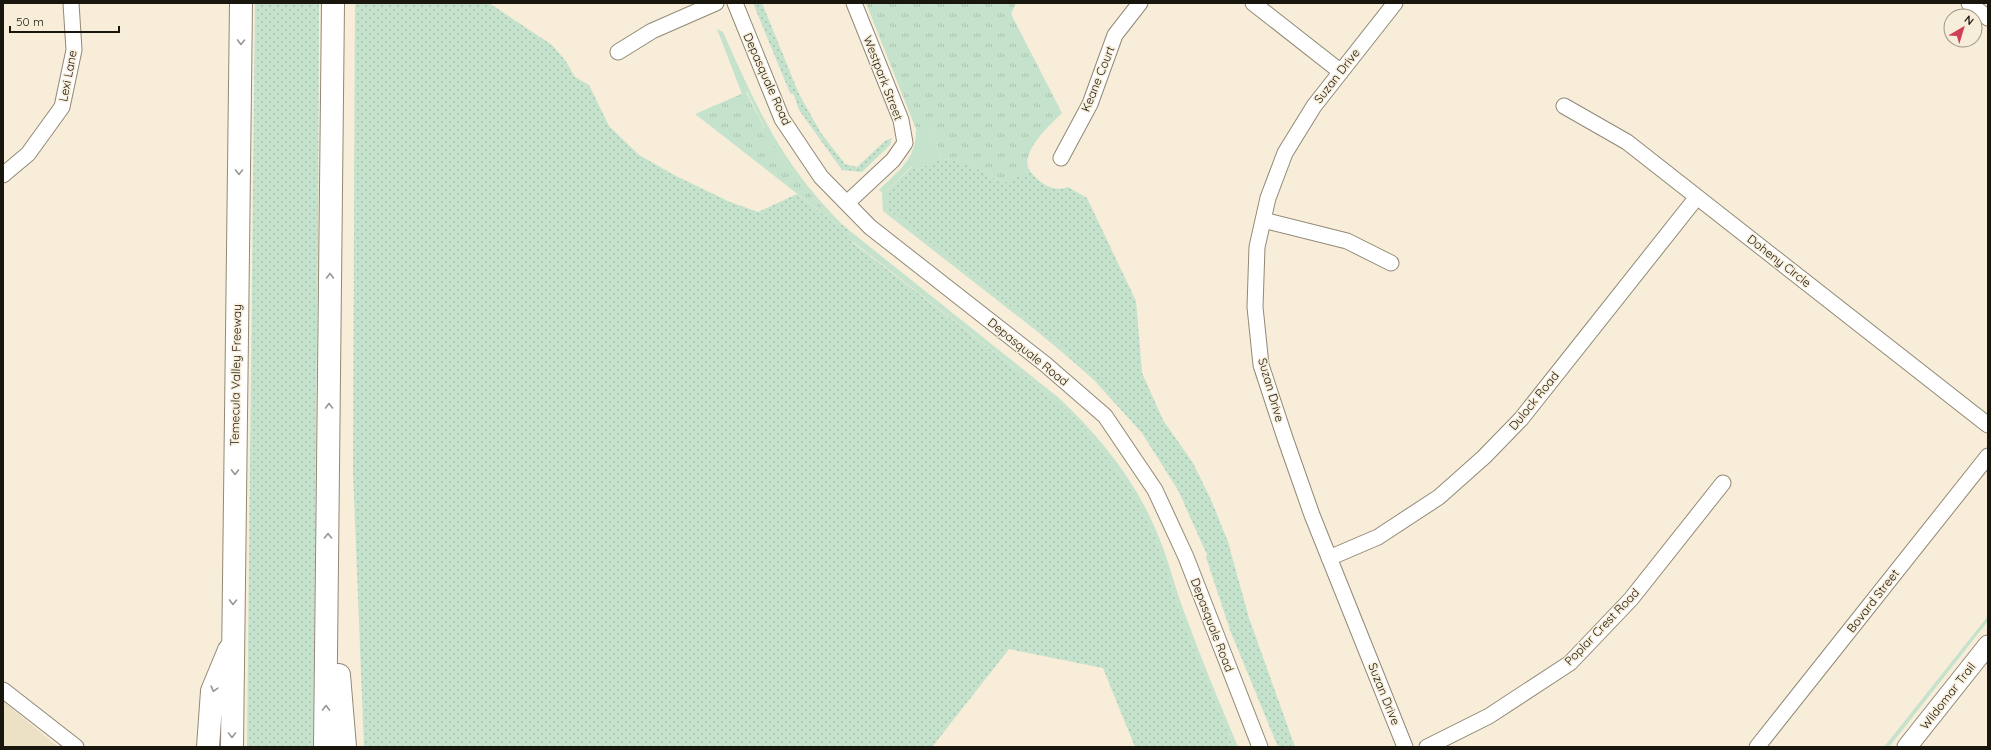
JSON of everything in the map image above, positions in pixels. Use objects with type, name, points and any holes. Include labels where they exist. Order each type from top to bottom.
[{"type":"highway","name":"Temecula Valley Freeway","points":[[232,747],[242,3]]},
{"type":"highway","points":[[325,747],[333,3]]},
{"type":"highway","points":[[328,564],[345,747]]},
{"type":"highway","points":[[208,747],[212,691],[233,640]]},
{"type":"main road","name":"Wildomar Trail","points":[[1907,747],[1988,645]]},
{"type":"street","name":"Lexi Lane","points":[[3,175],[28,154],[62,107],[74,50],[71,3]]},
{"type":"street","points":[[618,52],[652,31],[716,3]]},
{"type":"street","name":"Depasquale Road","points":[[735,3],[782,119],[821,177],[870,227],[1045,364],[1106,416],[1155,490],[1186,557],[1260,747]]},
{"type":"street","name":"Westpark Street","points":[[847,203],[893,160],[905,143],[901,120],[854,3]]},
{"type":"street","name":"Keane Court","points":[[1061,158],[1090,104],[1115,35],[1140,3]]},
{"type":"street","points":[[1253,3],[1340,72]]},
{"type":"street","name":"Suzan Drive","points":[[1395,3],[1314,106],[1285,153],[1268,198],[1257,247],[1256,307],[1261,365],[1285,438],[1330,558],[1405,747]]},
{"type":"street","points":[[1969,3],[1988,18]]},
{"type":"street","name":"Doheny Circle","points":[[1564,106],[1627,142],[1988,425]]},
{"type":"street","name":"Dulock Road","points":[[1330,558],[1378,536],[1439,497],[1484,457],[1521,419],[1697,197]]},
{"type":"street","points":[[1263,220],[1347,241],[1391,263]]},
{"type":"street","name":"Bovard Street","points":[[1757,747],[1988,456]]},
{"type":"street","name":"Poplar Crest Road","points":[[1427,747],[1489,716],[1570,663],[1631,599],[1723,483]]},
{"type":"street","points":[[3,690],[76,747]]},
{"type":"shaded area","points":[[3,701],[58,747],[3,747]]},
{"type":"green space","points":[[255,3],[319,3],[313,747],[247,747]]},
{"type":"green space","points":[[355,3],[489,3],[552,45],[565,60],[575,77],[589,85],[609,126],[639,155],[674,175],[730,202],[758,212],[797,194],[840,227],[842,224],[850,231],[848,234],[854,240],[852,242],[1057,401],[1084,427],[1133,492],[1154,535],[1165,563],[1182,619],[1234,747],[1135,747],[1103,668],[1009,649],[932,747],[364,747],[353,472]]},
{"type":"green space","points":[[753,3],[762,3],[799,94],[821,133],[845,164],[857,167],[885,141],[892,138],[890,145],[862,172],[842,170],[799,110],[794,95],[790,93]]},
{"type":"green space","points":[[866,3],[1016,3],[1011,14],[1062,113],[1037,139],[1032,148],[1028,156],[1027,164],[1030,171],[1003,183],[958,161],[941,159],[937,144],[931,131],[916,129]]},
{"type":"green space","points":[[717,29],[723,32],[760,111],[787,157],[821,202],[842,224],[840,227],[799,181],[775,145],[770,147],[761,131],[765,128],[747,92],[742,94]]},
{"type":"green space","points":[[746,92],[765,129],[761,131],[771,147],[775,145],[799,181],[840,227],[695,114]]},
{"type":"green space","points":[[916,129],[931,131],[937,144],[941,159],[916,170],[912,166],[886,192],[887,209],[1071,355],[1069,358],[883,211],[882,192],[879,190],[900,170],[910,156],[916,139]]},
{"type":"green space","points":[[941,159],[958,161],[1003,183],[1030,171],[1047,186],[1057,189],[1068,187],[1087,198],[1136,301],[1142,373],[1163,420],[1193,463],[1212,502],[1228,542],[1249,618],[1295,747],[1278,747],[1230,630],[1206,557],[1207,554],[1178,490],[1142,433],[1094,380],[1069,358],[1071,355],[887,209],[886,192],[913,166],[916,170]]},
{"type":"green space","points":[[850,231],[1059,398],[1090,429],[1117,463],[1141,500],[1160,540],[1182,608],[1238,747],[1234,747],[1182,619],[1165,563],[1154,535],[1133,492],[1084,427],[1057,401],[852,241],[853,240],[848,234]]},
{"type":"green space","points":[[1988,616],[1988,621],[1889,747],[1884,747]]}]
